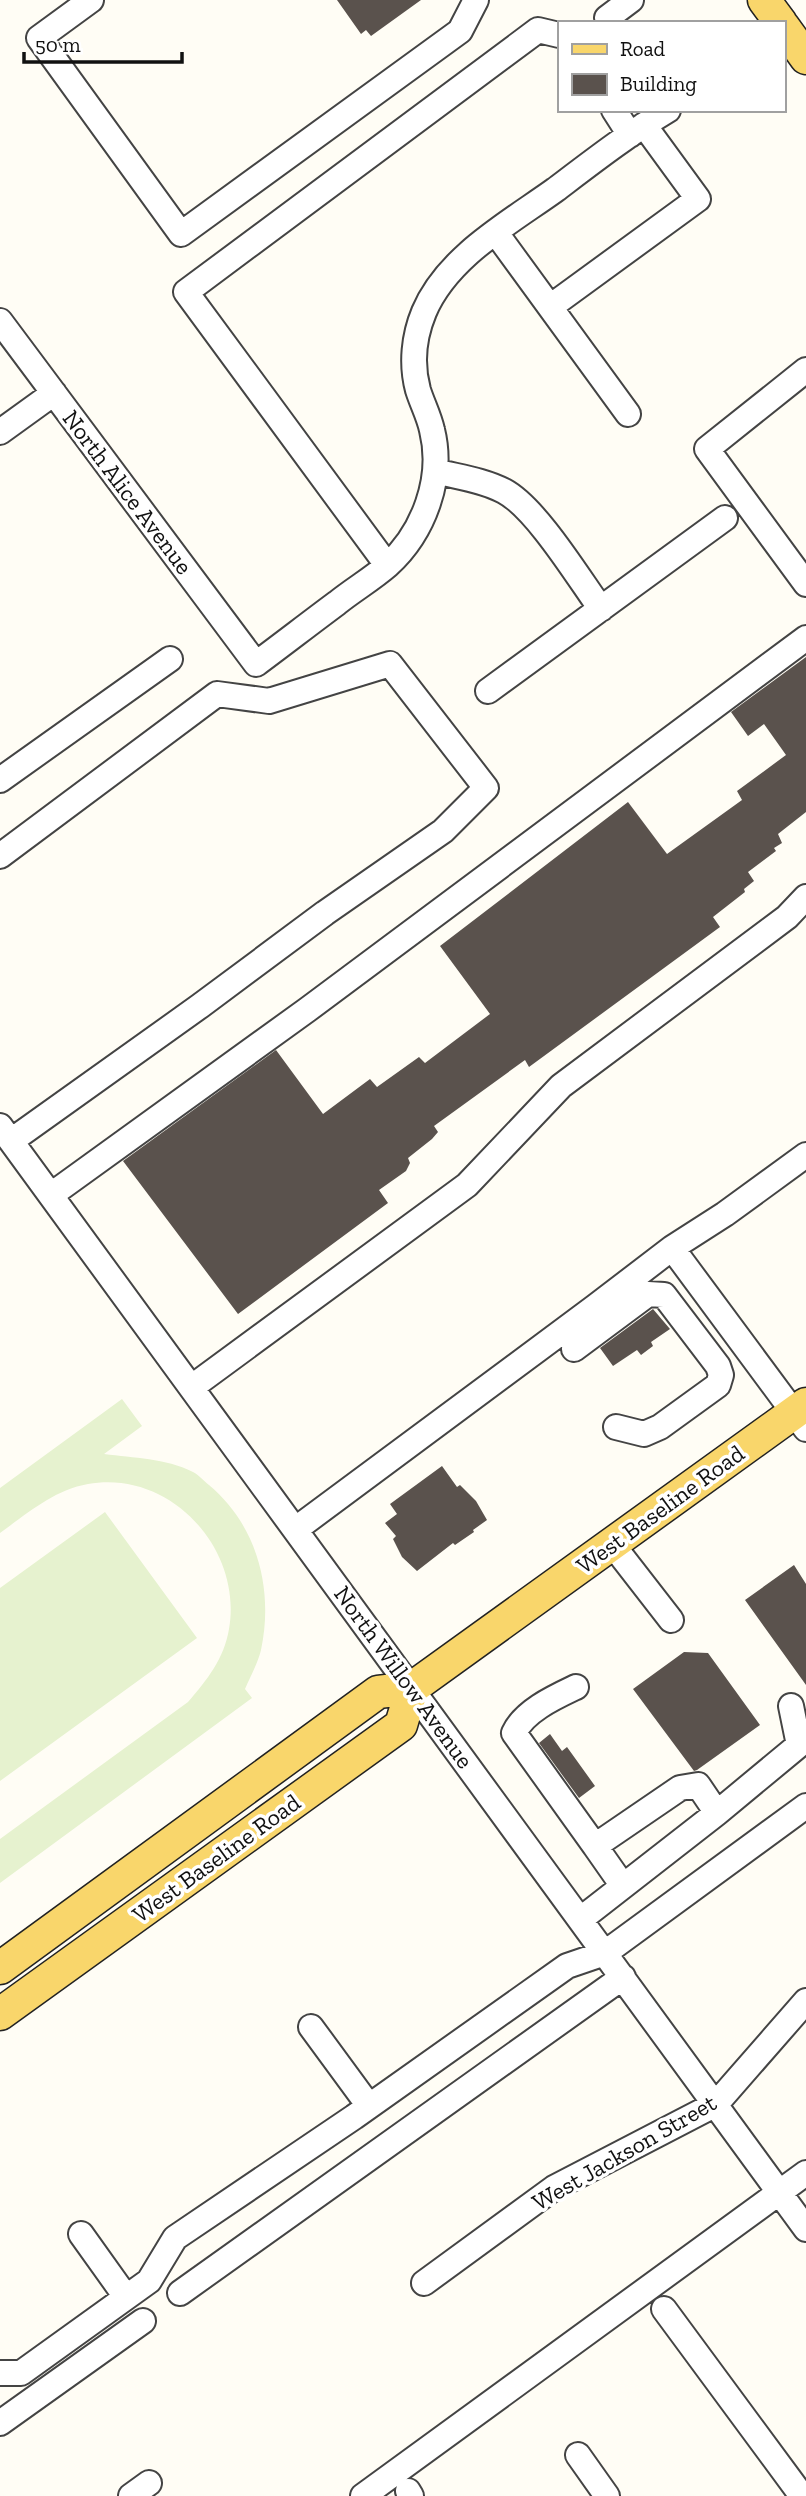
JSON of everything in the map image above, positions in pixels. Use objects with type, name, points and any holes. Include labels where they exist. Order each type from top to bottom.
[{"type":"main road","points":[[764,0],[781,21]]},
{"type":"main road","name":"West Baseline Road","points":[[0,1968],[378,1692],[412,1688],[612,1544],[802,1415]]},
{"type":"main road","name":"West Baseline Road","points":[[0,2014],[401,1725],[412,1688]]},
{"type":"street","points":[[91,0],[39,38],[181,234],[460,31],[476,0]]},
{"type":"street","points":[[609,21],[607,18],[631,0]]},
{"type":"street","points":[[558,35],[538,30],[186,292],[387,565],[411,539],[419,524],[431,493],[435,471],[432,430],[418,389],[414,360],[418,330],[435,291],[466,257],[496,233],[665,112]]},
{"type":"street","points":[[550,307],[698,199],[637,130],[616,112]]},
{"type":"street","points":[[496,233],[628,414]]},
{"type":"street","name":"North Alice Avenue","points":[[0,321],[256,664],[387,565]]},
{"type":"street","points":[[806,370],[707,449],[806,584]]},
{"type":"street","points":[[0,432],[54,393]]},
{"type":"street","points":[[435,471],[478,481],[503,491],[524,504],[601,609]]},
{"type":"street","points":[[488,691],[725,519]]},
{"type":"street","points":[[51,1195],[307,1010],[806,638]]},
{"type":"street","points":[[0,780],[170,659]]},
{"type":"street","points":[[0,856],[217,694],[269,701],[390,664],[486,788],[443,831],[325,913],[200,1006],[5,1133]]},
{"type":"street","points":[[192,1387],[467,1185],[561,1086],[787,917],[806,897]]},
{"type":"street","name":"North Willow Avenue","points":[[5,1133],[806,2230]]},
{"type":"street","points":[[296,1529],[672,1248],[725,1214],[806,1155]]},
{"type":"street","points":[[672,1248],[802,1415]]},
{"type":"street","points":[[573,1349],[648,1294],[664,1295],[718,1366],[721,1375],[718,1385],[660,1427],[644,1434],[616,1427]]},
{"type":"street","points":[[612,1544],[671,1620]]},
{"type":"street","points":[[576,1687],[555,1697],[527,1717],[519,1723],[514,1733],[623,1886]]},
{"type":"street","points":[[581,1919],[799,1745],[797,1718]]},
{"type":"street","points":[[596,1846],[680,1788],[698,1785],[717,1813]]},
{"type":"street","points":[[0,2372],[21,2373],[149,2280],[175,2238],[369,2106],[567,1966],[605,1952],[806,1806]]},
{"type":"street","points":[[180,2292],[623,1977]]},
{"type":"street","name":"West Jackson Street","points":[[424,2283],[554,2188],[716,2104],[806,2001]]},
{"type":"street","points":[[311,2027],[369,2106]]},
{"type":"street","points":[[363,2496],[806,2173]]},
{"type":"street","points":[[80,2234],[126,2297]]},
{"type":"street","points":[[664,2309],[802,2496]]},
{"type":"street","points":[[0,2423],[143,2321]]},
{"type":"street","points":[[578,2455],[607,2496]]},
{"type":"green space","points":[[122,1399],[142,1426],[104,1454],[160,1461],[195,1473],[226,1501],[250,1539],[258,1560],[265,1604],[261,1650],[245,1689],[252,1698],[0,1883],[0,1839],[188,1702],[214,1668],[227,1640],[230,1599],[224,1570],[212,1544],[195,1521],[172,1502],[147,1489],[118,1483],[76,1487],[42,1503],[0,1533],[0,1488]]},
{"type":"green space","points":[[105,1512],[197,1638],[0,1781],[0,1588]]},
{"type":"building","points":[[337,0],[421,0],[371,36],[366,30],[361,34]]},
{"type":"building","points":[[806,657],[806,812],[778,834],[782,843],[774,848],[776,851],[748,872],[754,881],[744,889],[745,892],[713,917],[720,927],[529,1067],[525,1060],[434,1126],[438,1132],[408,1158],[410,1163],[406,1171],[379,1190],[388,1203],[238,1314],[123,1161],[276,1050],[323,1114],[370,1079],[377,1087],[419,1057],[425,1063],[490,1014],[440,946],[628,802],[667,854],[742,800],[737,791],[786,755],[764,724],[748,736],[731,712]]},
{"type":"building","points":[[653,1309],[670,1329],[651,1342],[653,1346],[641,1355],[637,1350],[613,1366],[600,1348]]},
{"type":"building","points":[[442,1466],[457,1487],[460,1485],[476,1501],[487,1520],[417,1571],[402,1557],[393,1539],[396,1536],[385,1523],[397,1514],[390,1504]]},
{"type":"building","points":[[794,1565],[806,1584],[806,1685],[745,1600]]},
{"type":"building","points":[[684,1652],[708,1653],[760,1725],[694,1771],[633,1689]]},
{"type":"building","points":[[550,1734],[562,1751],[567,1747],[595,1786],[579,1798],[539,1743]]}]
